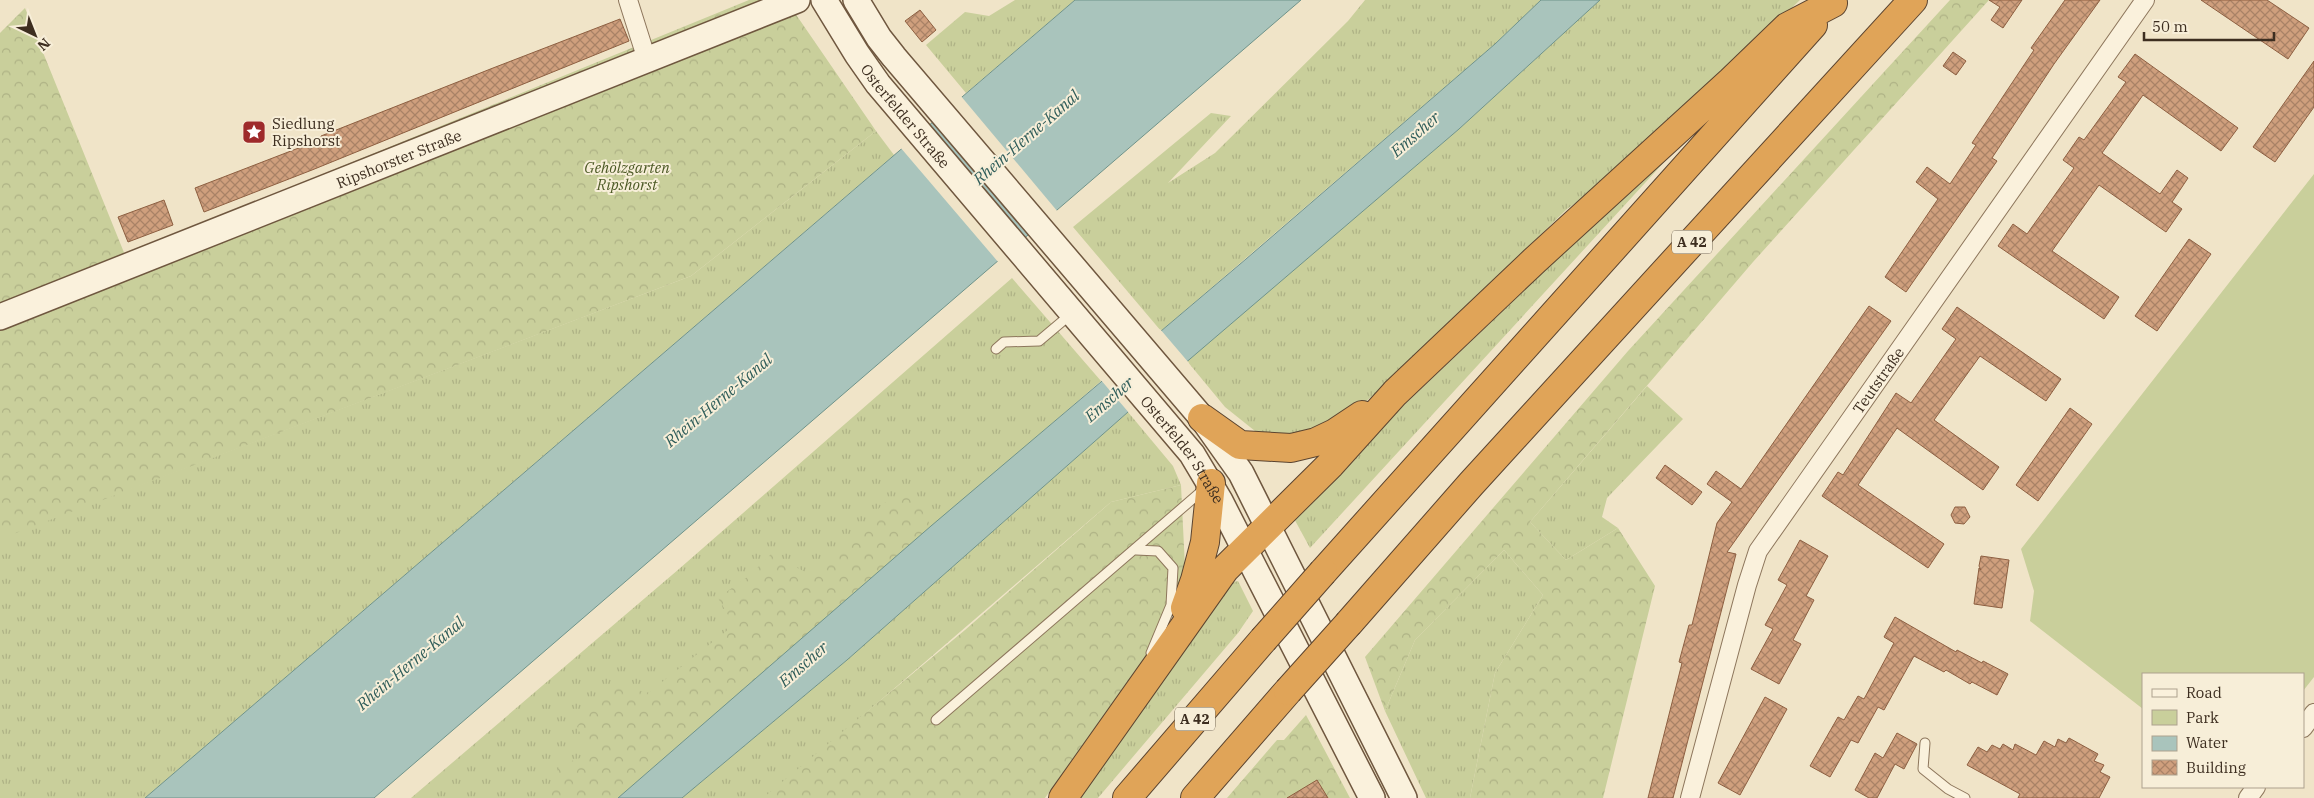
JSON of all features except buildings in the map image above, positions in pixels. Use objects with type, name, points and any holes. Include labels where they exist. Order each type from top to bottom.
[{"type":"highway","name":"A 42","points":[[1195,798],[1478,477],[1913,0]]},
{"type":"highway","name":"A 42","points":[[1127,798],[1322,572],[1834,1]]},
{"type":"highway","points":[[1062,798],[1225,568],[1331,464],[1395,393],[1534,261],[1731,81],[1787,27],[1834,1]]},
{"type":"highway","points":[[1197,412],[1240,445],[1291,448],[1316,442],[1335,433],[1395,393]]},
{"type":"highway","points":[[1170,646],[1195,580],[1205,542],[1211,483]]},
{"type":"main road","name":"Ripshorster Straße","points":[[0,317],[797,0]]},
{"type":"main road","name":"Osterfelder Straße","points":[[824,0],[857,54],[902,112],[1192,454],[1211,483],[1372,798]]},
{"type":"main road","name":"Osterfelder Straße","points":[[856,0],[880,38],[924,93],[1197,412],[1240,472],[1404,798]]},
{"type":"street","points":[[628,0],[647,60]]},
{"type":"street","name":"Teutstraße","points":[[1690,798],[1747,585],[1758,551],[2145,0]]},
{"type":"street","points":[[2304,727],[2314,714]]},
{"type":"lane","points":[[996,349],[1004,342],[1039,341],[1073,312]]},
{"type":"lane","points":[[936,720],[1136,550],[1211,483]]},
{"type":"lane","points":[[1136,550],[1158,551],[1173,568],[1172,605],[1152,652],[1146,660]]},
{"type":"lane","points":[[1062,798],[1094,737]]},
{"type":"lane","points":[[1925,743],[1923,768],[1948,789],[1965,798]]},
{"type":"green space","name":"Gehölzgarten Ripshorst","points":[[749,0],[786,0],[876,131],[691,276],[0,539],[0,33],[25,8],[125,255]]},
{"type":"green space","points":[[1015,0],[1075,0],[966,93],[926,45],[965,12],[989,16]]},
{"type":"green space","points":[[1365,0],[1541,0],[1495,44],[1161,331],[1073,227],[1211,113],[1231,116],[1168,183],[1215,153],[1348,21]]},
{"type":"green space","points":[[1600,0],[1800,0],[1619,173],[1567,209],[1389,383],[1342,420],[1300,438],[1265,439],[1225,407],[1187,361],[1459,129]]},
{"type":"green space","points":[[1950,0],[1989,0],[1753,262],[1530,522],[1566,560],[1618,528],[1655,586],[1603,798],[1470,798],[1495,673],[1543,595],[1504,550],[1415,640],[1385,711],[1365,657],[1628,351]]},
{"type":"green space","points":[[876,131],[894,155],[145,798],[0,798],[0,538],[691,276]]},
{"type":"green space","points":[[1664,157],[1667,159],[1310,548],[1291,513]]},
{"type":"green space","points":[[2314,174],[2314,677],[2304,690],[2304,673],[2142,673],[2142,708],[2030,621],[2034,591],[2021,549]]},
{"type":"green space","points":[[1012,278],[1101,381],[618,798],[411,798],[679,569]]},
{"type":"green space","points":[[1647,386],[1683,419],[1607,498],[1602,517],[1618,528],[1566,560],[1530,522]]},
{"type":"green space","points":[[1128,412],[1173,466],[1181,485],[1111,502],[767,798],[682,798],[847,660]]},
{"type":"green space","points":[[1181,485],[1186,588],[1172,617],[1045,798],[763,798],[965,630],[1111,502]]},
{"type":"green space","points":[[914,495],[931,526],[618,798],[548,798],[560,765],[589,755],[577,726],[620,681],[647,694],[734,625],[718,598],[750,575],[771,554],[809,574],[843,546],[884,503]]},
{"type":"green space","points":[[1504,550],[1543,595],[1495,673],[1470,798],[1426,798],[1385,711],[1415,640]]},
{"type":"green space","points":[[1230,576],[1234,582],[1238,581],[1253,611],[1238,633],[1098,798],[1071,798]]},
{"type":"green space","points":[[1306,715],[1350,798],[1227,798],[1277,740],[1284,740]]},
{"type":"water","name":"Rhein-Herne-Kanal","points":[[1075,0],[1301,0],[374,798],[145,798]]},
{"type":"water","name":"Emscher","points":[[1541,0],[1600,0],[1459,129],[1128,412],[847,660],[682,798],[618,798],[931,526],[1246,259],[1495,44]]},
{"type":"pier","points":[[960,95],[1058,212],[1048,221],[951,103]]},
{"type":"pier","points":[[909,139],[1008,255],[999,263],[900,147]]},
{"type":"pier","points":[[1160,329],[1189,363],[1130,414],[1100,379]]},
{"type":"place","name":"Siedlung Ripshorst","points":[[254,132]]}]
